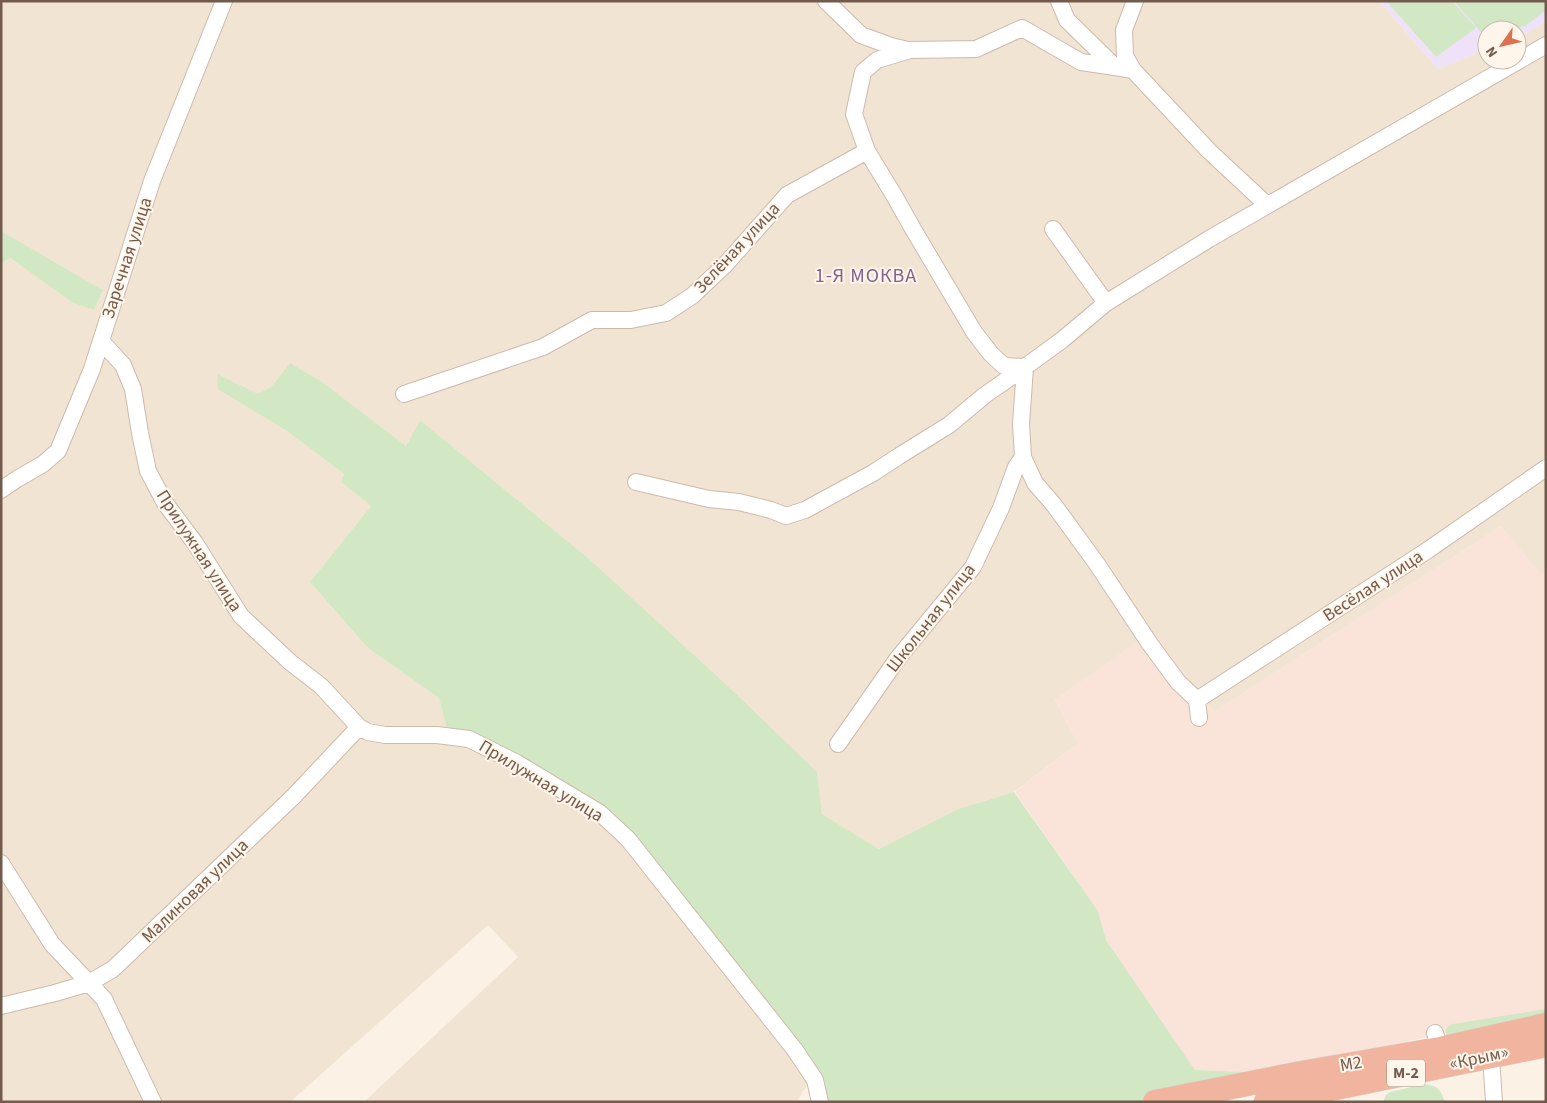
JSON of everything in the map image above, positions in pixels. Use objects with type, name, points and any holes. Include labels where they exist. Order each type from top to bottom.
[{"type":"highway","name":"М2","points":[[1155,1102],[1302,1073],[1438,1041],[1546,1025]]},
{"type":"highway","name":"«Крым»","points":[[1266,1102],[1546,1045]]},
{"type":"street","name":"Заречная улица","points":[[1,490],[43,464],[58,451],[92,369],[152,181],[224,1]]},
{"type":"street","points":[[826,1],[861,35],[891,46],[910,50],[976,49],[1022,28],[1081,62],[1133,70]]},
{"type":"street","points":[[1059,1],[1067,20],[1115,67]]},
{"type":"street","points":[[1134,1],[1124,30],[1125,56],[1133,70],[1209,150],[1267,205]]},
{"type":"street","points":[[636,482],[709,499],[738,502],[771,510],[786,516],[805,510],[873,474],[949,425],[985,395],[1062,340],[1106,303],[1209,239],[1546,45]]},
{"type":"street","points":[[910,50],[876,60],[863,72],[854,114],[867,151],[896,197],[974,332],[991,354],[1004,366],[1026,367]]},
{"type":"street","name":"Зелёная улица","points":[[404,394],[543,347],[592,320],[631,320],[666,313],[692,296],[725,265],[787,195],[867,151]]},
{"type":"street","points":[[1053,229],[1106,303]]},
{"type":"street","name":"Прилужная улица","points":[[101,341],[123,365],[133,389],[148,471],[165,503],[195,543],[241,616],[290,662],[321,686],[359,727],[368,732],[384,735],[437,735],[469,739],[517,763],[600,814],[628,839],[795,1050],[815,1080],[820,1102]]},
{"type":"street","points":[[1026,367],[1021,424],[1023,458],[1035,483],[1054,505],[1097,564],[1172,674],[1197,700],[1199,718]]},
{"type":"street","name":"Школьная улица","points":[[838,744],[898,658],[973,567],[1001,508],[1016,468],[1023,458]]},
{"type":"street","name":"Весёлая улица","points":[[1197,700],[1428,550],[1546,468]]},
{"type":"street","name":"Малиновая улица","points":[[1,1006],[89,983],[113,969],[294,796],[359,727]]},
{"type":"street","points":[[1,863],[52,944],[104,999],[153,1102]]},
{"type":"street","points":[[1490,1056],[1494,1102]]},
{"type":"shaded area","points":[[1,1],[1379,1],[1438,69],[1477,53],[1477,70],[1527,70],[1527,32],[1546,21],[1546,571],[1541,575],[1501,526],[1214,712],[1152,632],[1055,700],[1078,743],[1014,792],[958,809],[879,849],[822,814],[817,772],[588,558],[420,420],[406,446],[321,381],[290,363],[271,387],[258,395],[217,375],[219,389],[287,431],[344,474],[341,482],[371,506],[310,582],[368,648],[439,698],[448,733],[601,812],[819,1072],[803,1091],[797,1102],[364,1102],[518,957],[488,925],[290,1102],[1,1102],[1,263],[10,258],[73,303],[94,310],[103,290],[1,231]]},
{"type":"shaded area","points":[[1379,1],[1386,1],[1436,57],[1475,28],[1452,1],[1546,1],[1546,21],[1527,32],[1527,20],[1477,20],[1477,53],[1438,69]]},
{"type":"shaded area","points":[[1501,526],[1541,574],[1546,571],[1546,1009],[1402,1043],[1294,1074],[1195,1070],[1106,940],[1098,911],[1015,792],[1078,743],[1055,700],[1152,631],[1214,712]]},
{"type":"green space","points":[[1386,1],[1452,1],[1476,28],[1436,57]]},
{"type":"green space","points":[[1454,1],[1546,1],[1546,10],[1527,24],[1527,20],[1477,20],[1477,28]]},
{"type":"green space","points":[[1,231],[103,290],[94,310],[73,303],[10,258],[1,263]]},
{"type":"green space","points":[[290,363],[321,381],[406,446],[420,420],[588,558],[734,692],[817,772],[822,814],[879,849],[958,809],[1014,792],[1098,911],[1106,940],[1195,1070],[1294,1074],[1164,1102],[826,1102],[827,1094],[819,1072],[601,812],[448,733],[439,698],[368,648],[310,582],[371,506],[341,482],[344,474],[287,431],[218,389],[217,374],[258,394],[271,387]]},
{"type":"green space","points":[[1546,1009],[1546,1025],[1447,1038],[1446,1035],[1446,1029],[1453,1024]]},
{"type":"green space","points":[[1425,1084],[1438,1089],[1445,1102],[1383,1102],[1386,1095],[1390,1092]]},
{"type":"district","name":"1-Я МОКВА","points":[[866,276]]}]
